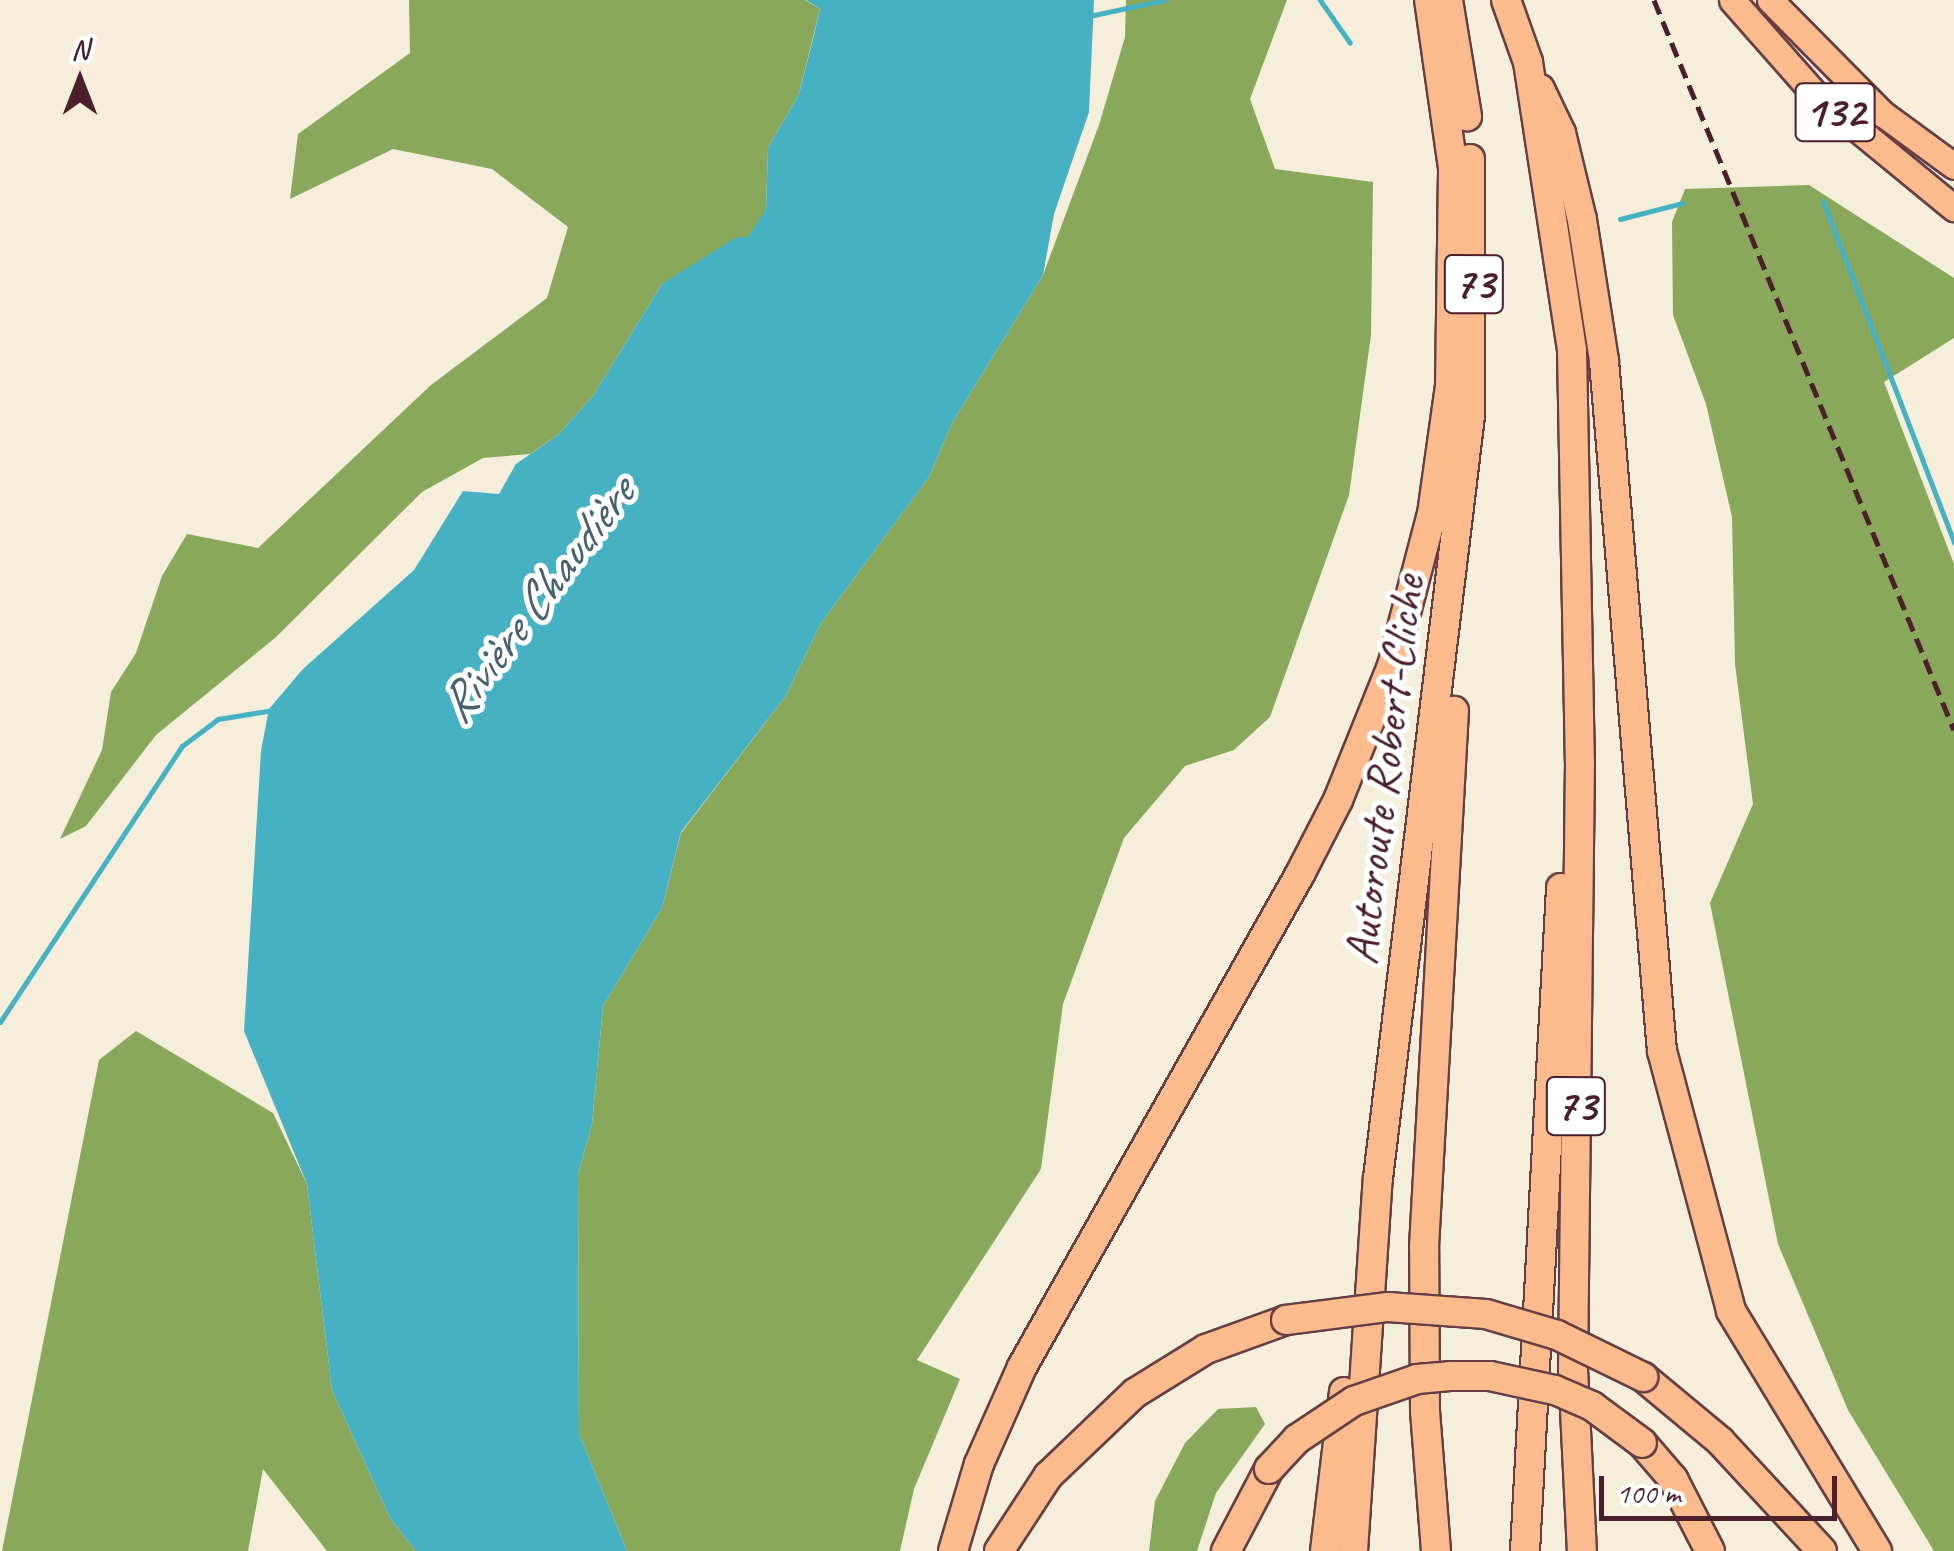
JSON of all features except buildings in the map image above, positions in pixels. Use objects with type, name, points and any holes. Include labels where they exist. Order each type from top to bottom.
[{"type":"highway","points":[[953,1551],[978,1464],[1022,1367],[1300,874],[1338,800],[1392,666],[1432,514],[1450,386],[1453,168],[1429,0]]},
{"type":"highway","name":"Autoroute Robert-Cliche","points":[[1352,1551],[1378,1178],[1456,570],[1470,416],[1475,238],[1470,141],[1448,0]]},
{"type":"highway","name":"73","points":[[1506,0],[1528,62],[1572,351],[1573,660],[1580,762],[1573,1368],[1582,1551]]},
{"type":"highway","points":[[1528,62],[1561,133],[1594,291],[1651,952],[1671,1086],[1731,1311],[1876,1551]]},
{"type":"highway","points":[[1436,1551],[1425,1411],[1424,1247],[1456,570]]},
{"type":"highway","points":[[1525,1551],[1573,660]]},
{"type":"highway","points":[[1325,1551],[1378,1178]]},
{"type":"highway","points":[[999,1551],[1048,1476],[1135,1393],[1206,1349],[1286,1320],[1388,1307],[1486,1314],[1557,1335],[1643,1377],[1720,1441],[1822,1551]]},
{"type":"highway","points":[[1226,1551],[1269,1469],[1297,1440],[1354,1401],[1417,1379],[1450,1376],[1555,1390],[1592,1406],[1642,1443],[1673,1479],[1710,1551]]},
{"type":"main road","name":"132","points":[[1732,0],[1815,94],[1954,208]]},
{"type":"main road","name":"132","points":[[1770,0],[1883,114],[1954,166]]},
{"type":"green space","points":[[409,0],[805,0],[820,9],[799,94],[768,148],[766,210],[748,238],[662,284],[593,396],[558,435],[530,454],[483,458],[422,492],[275,638],[156,735],[86,826],[60,839],[102,750],[111,692],[136,653],[162,576],[187,534],[258,548],[431,385],[547,298],[568,227],[492,169],[393,149],[290,199],[298,134],[410,53]]},
{"type":"green space","points":[[1126,0],[1287,0],[1250,99],[1275,169],[1373,182],[1371,335],[1349,495],[1270,717],[1234,750],[1185,766],[1124,838],[1063,1004],[1041,1169],[917,1360],[960,1379],[914,1489],[900,1551],[627,1551],[579,1434],[578,1174],[592,1124],[603,1006],[662,908],[681,833],[785,697],[821,623],[929,477],[952,423],[1043,275],[1099,125],[1125,37]]},
{"type":"green space","points":[[1809,185],[1954,278],[1954,338],[1884,382],[1954,564],[1954,1551],[1934,1551],[1848,1410],[1778,1244],[1710,903],[1753,804],[1735,664],[1732,517],[1706,404],[1673,315],[1672,222],[1685,189]]},
{"type":"green space","points":[[136,1031],[273,1113],[307,1184],[332,1390],[390,1518],[416,1551],[327,1551],[263,1469],[248,1551],[2,1551],[99,1060]]},
{"type":"green space","points":[[1256,1407],[1265,1424],[1216,1493],[1197,1551],[1149,1551],[1155,1501],[1185,1443],[1218,1409]]},
{"type":"water","name":"Rivière Chaudière","points":[[806,0],[1094,0],[1089,112],[1054,214],[1043,275],[952,423],[929,477],[821,623],[785,697],[681,832],[662,908],[603,1006],[592,1124],[578,1174],[579,1434],[627,1551],[416,1551],[390,1518],[332,1390],[307,1184],[244,1031],[261,751],[269,709],[303,669],[414,570],[463,491],[499,494],[516,464],[558,435],[593,396],[662,284],[735,238],[748,237],[766,209],[768,148],[799,94],[813,39],[820,9]]},
{"type":"waterway","points":[[1089,16],[1164,0]]},
{"type":"waterway","points":[[1320,0],[1350,43]]},
{"type":"waterway","points":[[1823,201],[1954,543]]},
{"type":"waterway","points":[[1620,219],[1683,203]]},
{"type":"waterway","points":[[0,1022],[182,746],[218,719],[273,710]]},
{"type":"railway","points":[[1654,0],[1954,730]]}]
